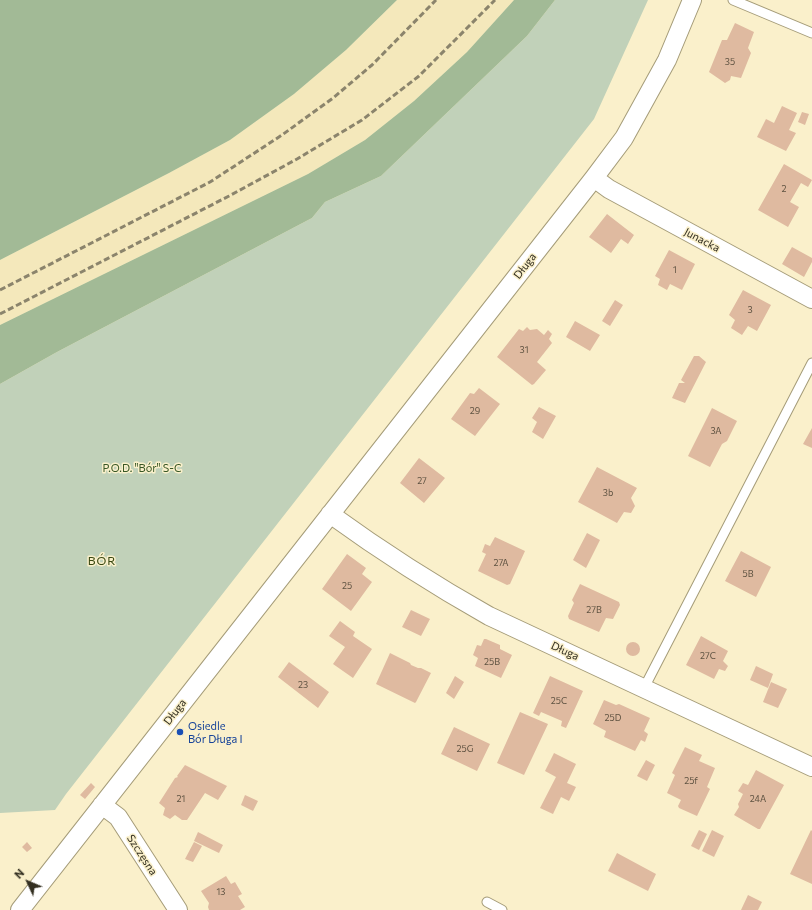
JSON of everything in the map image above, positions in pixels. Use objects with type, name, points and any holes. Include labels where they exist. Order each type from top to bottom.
[{"type":"street","name":"Długa","points":[[20,910],[624,138],[667,60],[692,0]]},
{"type":"street","name":"Junacka","points":[[594,178],[609,189],[812,299]]},
{"type":"street","name":"Długa","points":[[330,514],[382,551],[441,589],[489,616],[812,767]]},
{"type":"street","name":"Szczęsna","points":[[102,805],[118,817],[178,910]]},
{"type":"lane","points":[[733,0],[812,33]]},
{"type":"lane","points":[[644,688],[812,363]]},
{"type":"lane","points":[[487,902],[502,910]]},
{"type":"shaded area","points":[[397,0],[514,0],[467,52],[414,101],[365,140],[308,174],[0,325],[0,260],[230,140],[294,94],[346,50]]},
{"type":"green space","points":[[0,0],[397,0],[346,50],[294,94],[230,140],[0,260]]},
{"type":"green space","points":[[514,0],[555,0],[527,36],[381,176],[325,202],[312,218],[57,352],[0,384],[0,325],[308,174],[365,140],[414,101],[467,52]]},
{"type":"green space","name":"P.O.D. \"Bór\" S-C","points":[[555,0],[648,0],[594,119],[55,810],[0,813],[0,384],[57,352],[312,218],[325,202],[381,176],[527,36]]},
{"type":"building","points":[[735,23],[754,32],[748,48],[751,53],[741,78],[731,76],[730,80],[725,83],[709,72],[722,40],[727,40]]},
{"type":"building","points":[[782,106],[797,113],[789,130],[796,133],[786,151],[757,137],[766,119],[774,123]]},
{"type":"building","points":[[802,112],[809,114],[805,125],[798,122]]},
{"type":"building","points":[[784,164],[812,180],[808,187],[801,183],[790,202],[799,207],[788,227],[758,210]]},
{"type":"building","points":[[607,214],[634,235],[628,244],[621,239],[611,253],[589,237]]},
{"type":"building","points":[[792,247],[812,258],[812,262],[804,277],[782,264]]},
{"type":"building","points":[[669,250],[695,264],[682,290],[670,284],[667,290],[658,285],[660,279],[655,276]]},
{"type":"building","points":[[743,290],[771,305],[757,331],[748,326],[742,335],[731,328],[735,320],[729,315]]},
{"type":"building","points":[[615,300],[623,305],[610,326],[602,321]]},
{"type":"building","points":[[575,321],[600,335],[590,351],[566,337]]},
{"type":"building","points":[[527,327],[530,330],[537,329],[544,335],[548,330],[552,334],[549,339],[552,343],[537,362],[546,370],[532,385],[497,357],[519,329],[523,331]]},
{"type":"building","points":[[694,356],[699,356],[706,362],[685,403],[672,398],[679,383],[685,383],[681,380]]},
{"type":"building","points":[[479,388],[500,404],[475,436],[451,419],[470,393],[474,394]]},
{"type":"building","points":[[539,407],[556,416],[543,439],[532,432],[537,422],[532,418]]},
{"type":"building","points":[[712,408],[737,421],[727,441],[722,444],[710,467],[688,456]]},
{"type":"building","points":[[812,428],[812,448],[803,444]]},
{"type":"building","points":[[419,458],[445,478],[424,503],[400,483]]},
{"type":"building","points":[[597,467],[637,488],[631,498],[635,506],[631,513],[624,512],[617,523],[578,502]]},
{"type":"building","points":[[587,533],[600,540],[586,568],[573,560]]},
{"type":"building","points":[[495,537],[525,551],[510,584],[507,585],[478,571],[486,554],[482,552],[485,544],[490,546]]},
{"type":"building","points":[[741,551],[771,567],[756,597],[725,581]]},
{"type":"building","points":[[347,554],[366,568],[362,574],[372,582],[351,611],[322,589]]},
{"type":"building","points":[[580,584],[619,602],[620,605],[613,619],[606,618],[599,632],[569,619],[568,616],[574,603],[572,600]]},
{"type":"building","points":[[411,610],[430,619],[421,636],[402,627]]},
{"type":"building","points":[[340,621],[355,632],[353,636],[372,649],[353,678],[333,664],[345,647],[329,636]]},
{"type":"building","points":[[701,636],[728,651],[723,661],[728,666],[725,671],[719,669],[714,679],[686,665]]},
{"type":"building","points":[[484,639],[500,645],[500,649],[512,655],[501,678],[475,666],[478,658],[473,655],[477,645],[481,646]]},
{"type":"building","points":[[630,642],[636,642],[640,646],[640,652],[636,656],[630,656],[626,652],[626,646]]},
{"type":"building","points":[[390,653],[410,663],[411,665],[431,673],[415,703],[376,684]]},
{"type":"building","points":[[289,662],[329,692],[318,708],[278,677]]},
{"type":"building","points":[[756,666],[773,674],[768,688],[750,680]]},
{"type":"building","points":[[455,676],[464,682],[454,699],[446,693]]},
{"type":"building","points":[[550,676],[583,691],[566,728],[561,726],[562,721],[541,712],[539,716],[533,713]]},
{"type":"building","points":[[771,682],[787,689],[778,708],[763,702]]},
{"type":"building","points":[[604,700],[616,705],[619,704],[650,718],[644,731],[648,734],[645,742],[641,740],[635,751],[604,737],[606,731],[593,724]]},
{"type":"building","points":[[520,712],[548,724],[524,775],[497,763]]},
{"type":"building","points":[[454,727],[490,744],[477,771],[441,754]]},
{"type":"building","points":[[685,747],[702,755],[699,761],[715,768],[707,787],[710,789],[697,816],[679,808],[678,806],[681,800],[667,793],[675,775],[672,773]]},
{"type":"building","points":[[554,753],[576,764],[567,783],[576,787],[569,801],[561,797],[553,814],[540,808],[556,777],[545,771]]},
{"type":"building","points":[[646,760],[655,765],[647,781],[637,776]]},
{"type":"building","points":[[185,765],[227,786],[218,800],[205,793],[187,820],[182,820],[175,815],[170,819],[163,815],[165,808],[159,803]]},
{"type":"building","points":[[756,770],[784,785],[760,829],[734,815],[739,807],[738,804],[743,794],[738,791],[743,783],[748,785]]},
{"type":"building","points":[[91,783],[95,787],[85,799],[80,795]]},
{"type":"building","points":[[245,795],[258,801],[253,811],[241,805]]},
{"type":"building","points":[[699,830],[707,834],[699,850],[691,846]]},
{"type":"building","points":[[712,830],[724,836],[714,857],[702,851]]},
{"type":"building","points":[[811,830],[812,831],[812,884],[790,874]]},
{"type":"building","points":[[198,832],[223,845],[219,853],[194,841]]},
{"type":"building","points":[[27,842],[32,848],[27,852],[22,847]]},
{"type":"building","points":[[194,842],[202,846],[193,862],[185,859]]},
{"type":"building","points":[[617,853],[656,874],[648,891],[608,871]]},
{"type":"building","points":[[226,876],[231,884],[235,882],[242,894],[238,896],[245,907],[240,910],[209,910],[209,903],[201,891]]},
{"type":"building","points":[[748,895],[762,902],[758,910],[741,910]]},
{"type":"railway","points":[[0,290],[210,182],[282,135],[333,98],[372,65],[436,0]]},
{"type":"railway","points":[[0,314],[229,196],[297,159],[362,120],[419,76],[495,0]]},
{"type":"place","name":"Osiedle Bór Długa I","points":[[180,732]]},
{"type":"district","name":"BÓR","points":[[102,561]]}]
